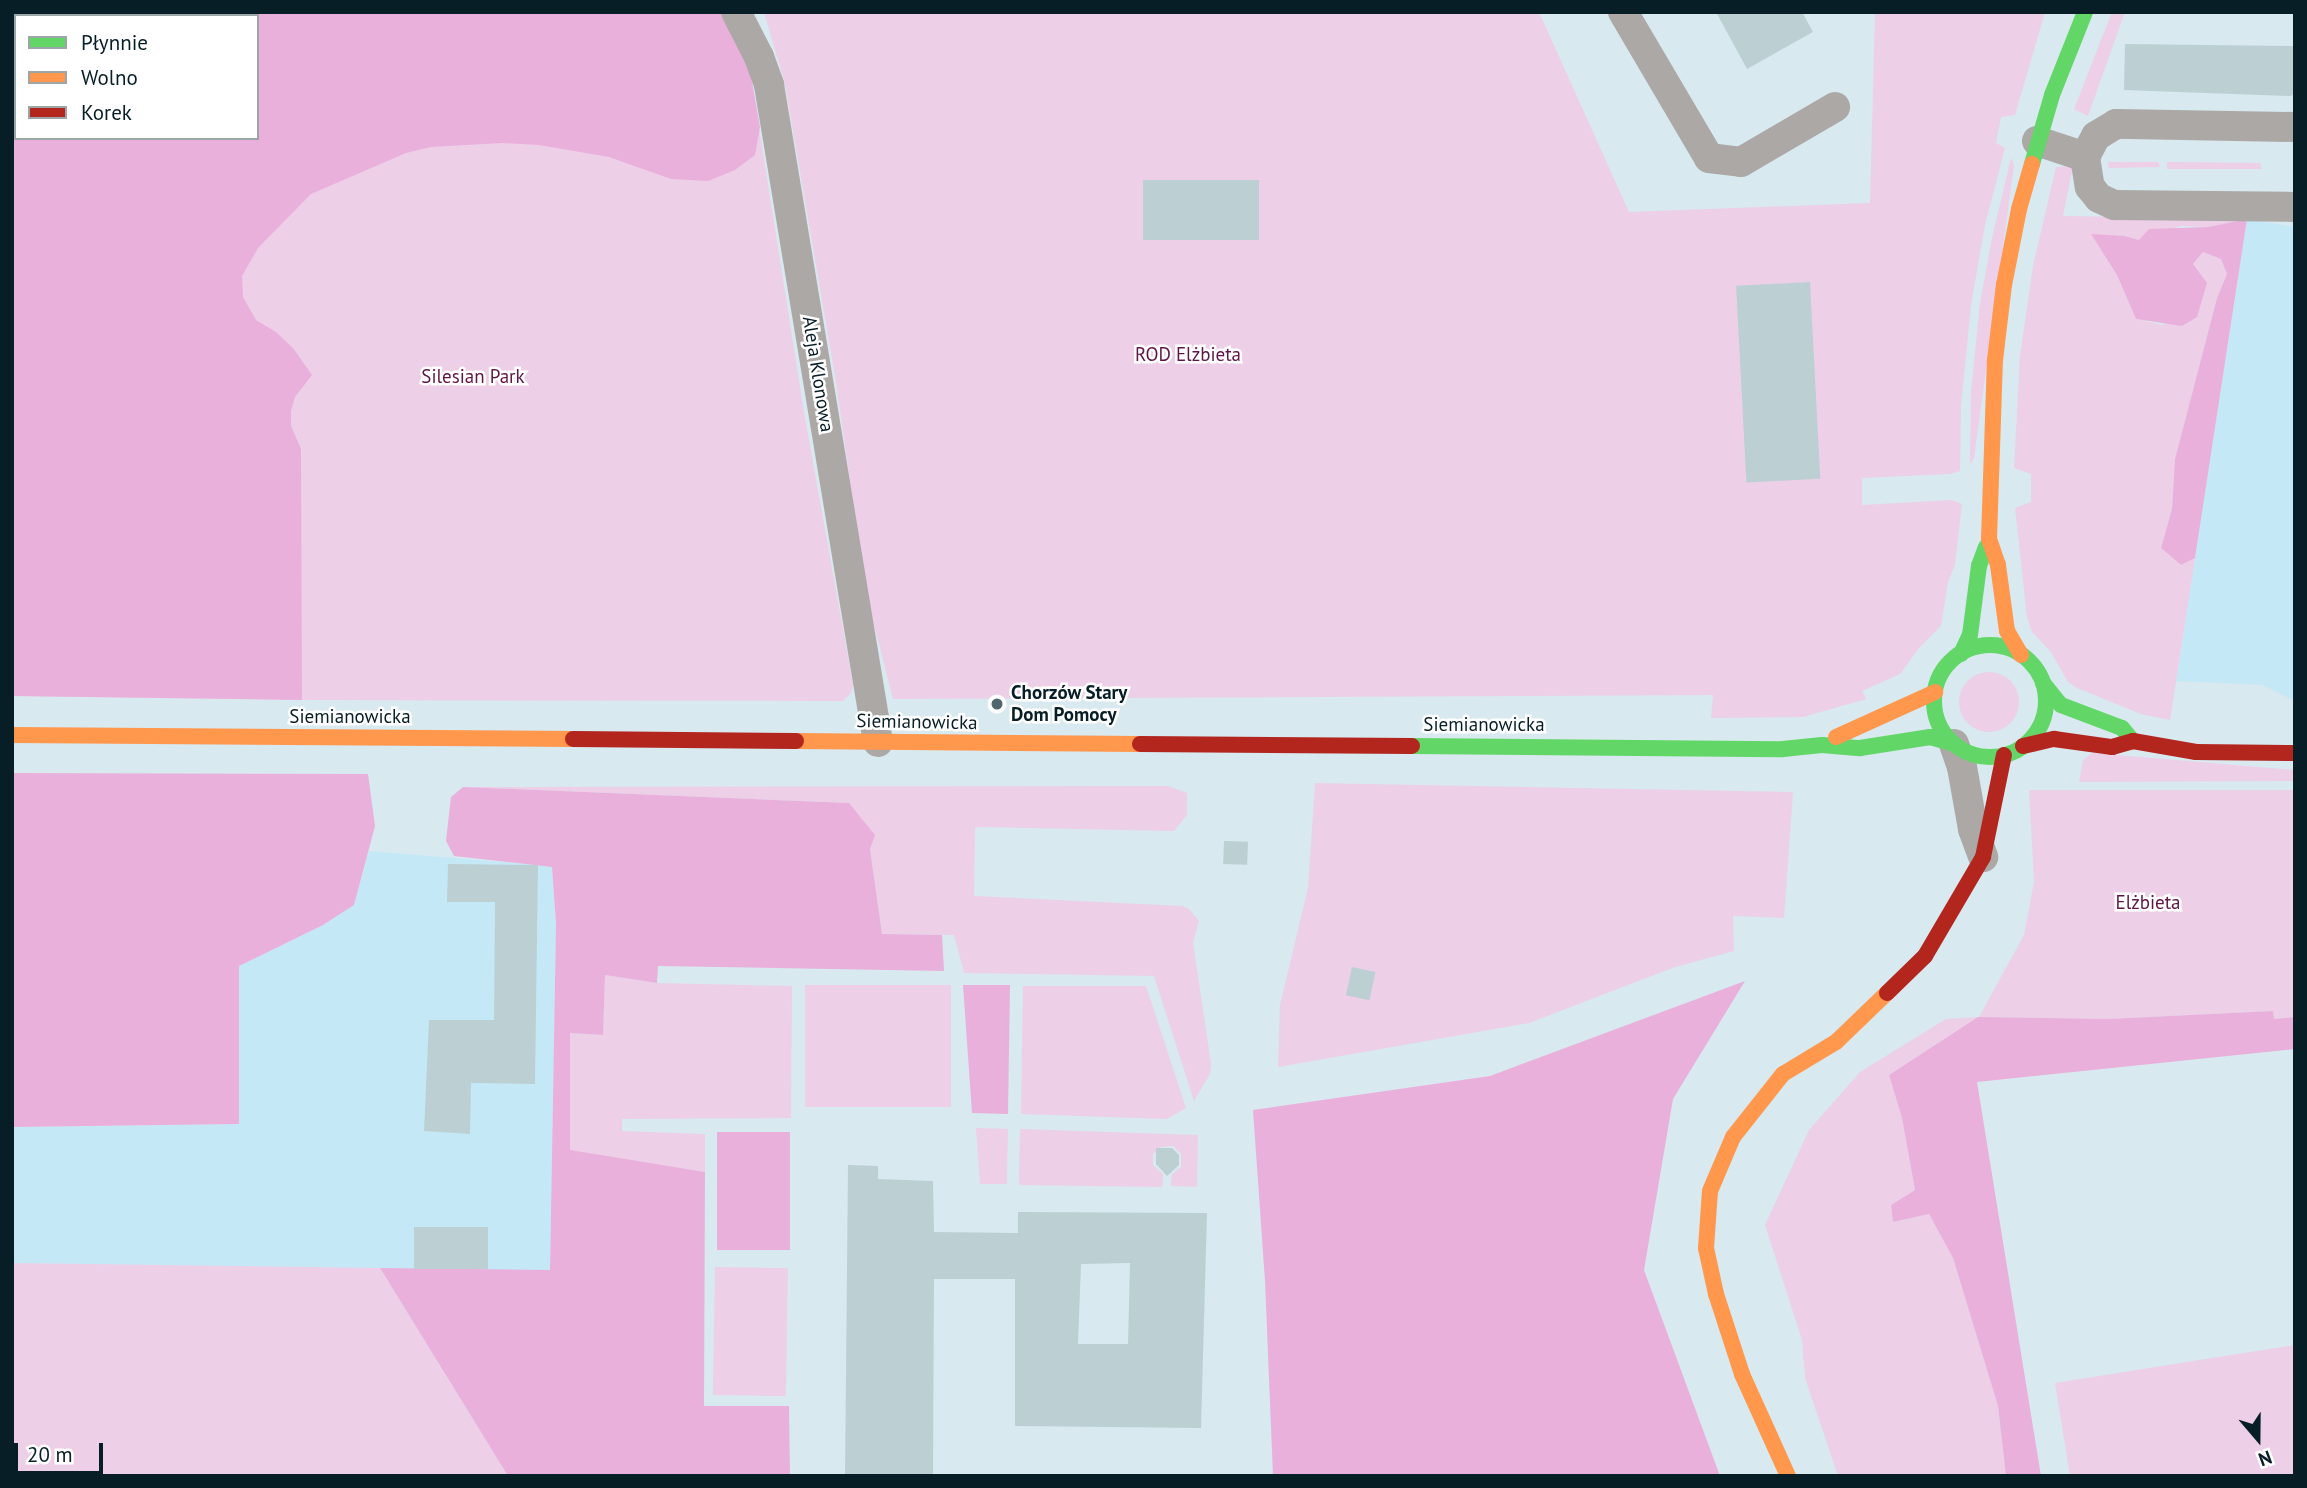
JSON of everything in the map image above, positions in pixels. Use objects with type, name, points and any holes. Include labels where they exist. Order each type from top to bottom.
[{"type":"street","name":"Aleja Klonowa","points":[[736,12],[759,57],[769,85],[878,742]]},
{"type":"street","points":[[1623,12],[1709,158],[1741,162],[1835,107]]},
{"type":"street","points":[[1983,858],[1973,829],[1962,767],[1954,744],[1938,721],[1935,692],[1943,670],[1961,654],[1970,635],[1979,566],[1989,539],[1991,411],[1998,330],[2012,237],[2037,141],[2085,12]]},
{"type":"street","points":[[2295,127],[2116,124],[2096,136],[2085,157],[2090,187],[2099,198],[2115,205],[2295,207]]},
{"type":"street","points":[[2037,141],[2085,157]]},
{"type":"street","points":[[1989,539],[1998,565],[2007,631],[2021,655],[2034,667],[2061,705],[2122,728],[2133,741]]},
{"type":"street","points":[[1961,654],[1991,646],[2021,655]]},
{"type":"street","points":[[2023,747],[2037,731],[2045,713],[2043,682]]},
{"type":"street","name":"Siemianowicka","points":[[1822,745],[1856,726],[1935,692]]},
{"type":"street","name":"Siemianowicka","points":[[12,735],[1783,749],[1822,745],[1860,748],[1930,737],[1954,744]]},
{"type":"street","points":[[1954,744],[1983,757],[2004,755],[2050,740],[2112,747],[2133,741],[2196,752],[2295,753]]},
{"type":"street","points":[[1788,1476],[1742,1374],[1716,1294],[1706,1248],[1710,1191],[1732,1138],[1783,1074],[1836,1042],[1925,956],[1983,858],[2004,755]]},
{"type":"shaded area","points":[[12,12],[724,12],[749,64],[760,127],[755,155],[735,170],[708,181],[671,179],[609,157],[539,145],[502,143],[431,147],[406,153],[311,194],[258,248],[242,276],[243,297],[256,320],[276,332],[293,348],[312,375],[295,397],[291,411],[291,426],[301,449],[302,700],[12,696]]},
{"type":"shaded area","points":[[2247,219],[2295,227],[2295,701],[2262,685],[2176,681]]},
{"type":"shaded area","points":[[2247,219],[2195,558],[2181,565],[2161,548],[2172,509],[2175,459],[2217,298],[2227,274],[2221,259],[2203,252],[2193,264],[2207,283],[2197,317],[2182,326],[2136,319],[2117,275],[2091,234],[2125,236],[2139,240],[2149,229],[2208,227]]},
{"type":"shaded area","points":[[12,773],[368,774],[375,826],[354,905],[323,925],[239,966],[239,1124],[12,1127]]},
{"type":"shaded area","points":[[463,787],[849,803],[875,835],[870,849],[882,934],[942,935],[944,971],[658,966],[657,983],[605,975],[603,1035],[570,1033],[570,1150],[705,1172],[704,1406],[789,1406],[790,1476],[508,1476],[380,1268],[550,1270],[556,924],[552,867],[454,856],[446,841],[451,797]]},
{"type":"shaded area","points":[[369,851],[552,866],[556,924],[550,1271],[12,1263],[12,1127],[239,1124],[239,966],[323,925],[354,905]]},
{"type":"shaded area","points":[[1745,981],[1673,1099],[1644,1270],[1720,1476],[1273,1476],[1265,1281],[1253,1110],[1490,1076]]},
{"type":"shaded area","points":[[963,985],[1010,985],[1008,1114],[972,1113]]},
{"type":"shaded area","points":[[2273,1011],[2274,1019],[2295,1017],[2295,1049],[1977,1082],[2041,1476],[2006,1476],[1998,1406],[1953,1258],[1929,1214],[1893,1222],[1891,1205],[1915,1190],[1902,1118],[1889,1075],[1978,1017],[2107,1019]]},
{"type":"shaded area","points":[[717,1132],[790,1132],[790,1250],[717,1250]]},
{"type":"green space","name":"Silesian Park","points":[[12,12],[724,12],[749,64],[804,412],[853,685],[851,693],[843,701],[302,700],[12,696]]},
{"type":"green space","name":"ROD Elżbieta","points":[[764,12],[1539,12],[1629,212],[1870,203],[1875,12],[2045,12],[2015,115],[2001,117],[1996,143],[2005,148],[1985,225],[1971,305],[1961,406],[1960,471],[1950,474],[1862,478],[1862,505],[1952,500],[1962,504],[1955,565],[1948,582],[1941,626],[1919,648],[1900,674],[1862,691],[1866,699],[1803,717],[1711,718],[1713,695],[893,699],[866,593],[836,382],[785,84]]},
{"type":"green space","points":[[2112,12],[2125,12],[2088,116],[2074,109]]},
{"type":"green space","points":[[2011,158],[2014,165],[1974,458],[1970,464],[1971,392],[1980,303]]},
{"type":"green space","points":[[2108,162],[2158,162],[2160,167],[2109,168]]},
{"type":"green space","points":[[2167,162],[2260,163],[2262,169],[2167,169]]},
{"type":"green space","points":[[2073,166],[2063,216],[2247,219],[2208,227],[2181,226],[2139,240],[2125,236],[2092,235],[2117,275],[2136,319],[2163,325],[2201,300],[2206,283],[2193,264],[2203,252],[2221,259],[2227,274],[2217,298],[2175,459],[2172,509],[2161,548],[2181,565],[2195,558],[2170,720],[2141,714],[2068,682],[2051,652],[2032,632],[2027,617],[2015,508],[2031,502],[2031,474],[2014,468],[2020,356],[2033,266],[2056,167]]},
{"type":"green space","points":[[1983,672],[1995,672],[2011,680],[2017,690],[2017,714],[2011,724],[1995,732],[1983,732],[1967,724],[1959,708],[1959,696],[1967,680]]},
{"type":"green space","points":[[2092,753],[2295,770],[2295,781],[2079,782],[2083,760]]},
{"type":"green space","points":[[1315,783],[1793,792],[1784,918],[1733,916],[1734,951],[1675,967],[1529,1023],[1278,1067],[1280,1005],[1308,888]]},
{"type":"green space","points":[[1168,786],[1187,793],[1187,815],[1174,831],[975,827],[974,896],[1183,906],[1189,909],[1199,921],[1193,942],[1211,1064],[1210,1074],[1194,1101],[1154,976],[964,973],[954,935],[882,934],[870,849],[849,803],[463,787]]},
{"type":"green space","name":"Elżbieta","points":[[2029,790],[2295,790],[2295,1017],[2274,1019],[2273,1011],[2107,1019],[1979,1017],[2024,935],[2034,882]]},
{"type":"green space","points":[[605,975],[657,983],[792,986],[791,1118],[622,1119],[622,1131],[705,1134],[705,1172],[570,1151],[570,1033],[603,1035]]},
{"type":"green space","points":[[805,985],[951,985],[951,1107],[805,1107]]},
{"type":"green space","points":[[1023,986],[1146,986],[1186,1108],[1167,1119],[1021,1114]]},
{"type":"green space","points":[[1978,1017],[1889,1075],[1902,1118],[1915,1190],[1891,1205],[1893,1222],[1929,1214],[1953,1258],[1998,1406],[2006,1476],[1838,1476],[1805,1378],[1802,1340],[1765,1225],[1809,1130],[1860,1072],[1946,1019]]},
{"type":"green space","points":[[976,1128],[1008,1129],[1007,1184],[980,1184]]},
{"type":"green space","points":[[1020,1129],[1198,1135],[1197,1187],[1171,1186],[1172,1174],[1181,1167],[1181,1154],[1173,1146],[1161,1147],[1153,1154],[1153,1165],[1163,1174],[1162,1187],[1019,1185]]},
{"type":"green space","points":[[12,1263],[380,1268],[508,1476],[12,1476]]},
{"type":"green space","points":[[715,1267],[788,1268],[786,1396],[713,1395]]},
{"type":"green space","points":[[2295,1345],[2295,1476],[2070,1476],[2055,1383]]},
{"type":"building","points":[[1716,12],[1802,12],[1813,32],[1747,69]]},
{"type":"building","points":[[2125,44],[2295,46],[2295,93],[2291,96],[2124,90]]},
{"type":"building","points":[[1143,180],[1259,180],[1259,240],[1143,240]]},
{"type":"building","points":[[1810,282],[1820,479],[1746,483],[1736,286]]},
{"type":"building","points":[[1224,841],[1248,842],[1247,865],[1223,864]]},
{"type":"building","points":[[448,864],[538,865],[535,1084],[471,1083],[470,1134],[424,1131],[429,1020],[494,1020],[495,902],[447,902]]},
{"type":"building","points":[[1352,967],[1375,972],[1369,1000],[1346,995]]},
{"type":"building","points":[[1156,1148],[1172,1148],[1179,1155],[1179,1165],[1167,1176],[1156,1164]]},
{"type":"building","points":[[848,1165],[878,1166],[878,1179],[933,1181],[934,1232],[1018,1233],[1018,1212],[1207,1213],[1201,1428],[1015,1426],[1015,1279],[934,1279],[933,1476],[845,1476]],"holes":[[[1130,1263],[1128,1344],[1078,1344],[1081,1264]]]},
{"type":"building","points":[[414,1227],[488,1227],[488,1269],[414,1269]]},
{"type":"traffic: fast","points":[[2032,164],[2052,95],[2085,12]]},
{"type":"traffic: fast","points":[[1961,654],[1970,635],[1979,566],[1986,547]]},
{"type":"traffic: fast","points":[[1990,645],[2011,649],[2029,662],[2042,680],[2046,701],[2042,722],[2029,740],[2011,753],[1990,757],[1969,753],[1951,740],[1938,722],[1934,701],[1938,680],[1951,662],[1969,649],[1990,645]]},
{"type":"traffic: fast","points":[[2043,683],[2061,705],[2122,728],[2133,741]]},
{"type":"traffic: fast","points":[[1412,746],[1783,749],[1822,745],[1860,748],[1930,737],[1954,744]]},
{"type":"traffic: slow","points":[[2021,655],[2007,631],[1998,565],[1989,539],[1995,360],[2004,285],[2019,209],[2032,164]]},
{"type":"traffic: slow","points":[[1836,737],[1935,692]]},
{"type":"traffic: slow","points":[[12,735],[573,739]]},
{"type":"traffic: slow","points":[[796,741],[1140,744]]},
{"type":"traffic: slow","points":[[1788,1476],[1742,1374],[1716,1294],[1706,1248],[1710,1191],[1733,1137],[1783,1074],[1836,1042],[1887,993]]},
{"type":"traffic: jam","points":[[573,739],[796,741]]},
{"type":"traffic: jam","points":[[2023,746],[2054,739],[2112,747],[2133,741],[2196,752],[2295,753]]},
{"type":"traffic: jam","points":[[1140,744],[1412,746]]},
{"type":"traffic: jam","points":[[1887,993],[1925,956],[1983,857],[2004,755]]},
{"type":"place","name":"Chorzów Stary Dom Pomocy","points":[[997,704]]}]
